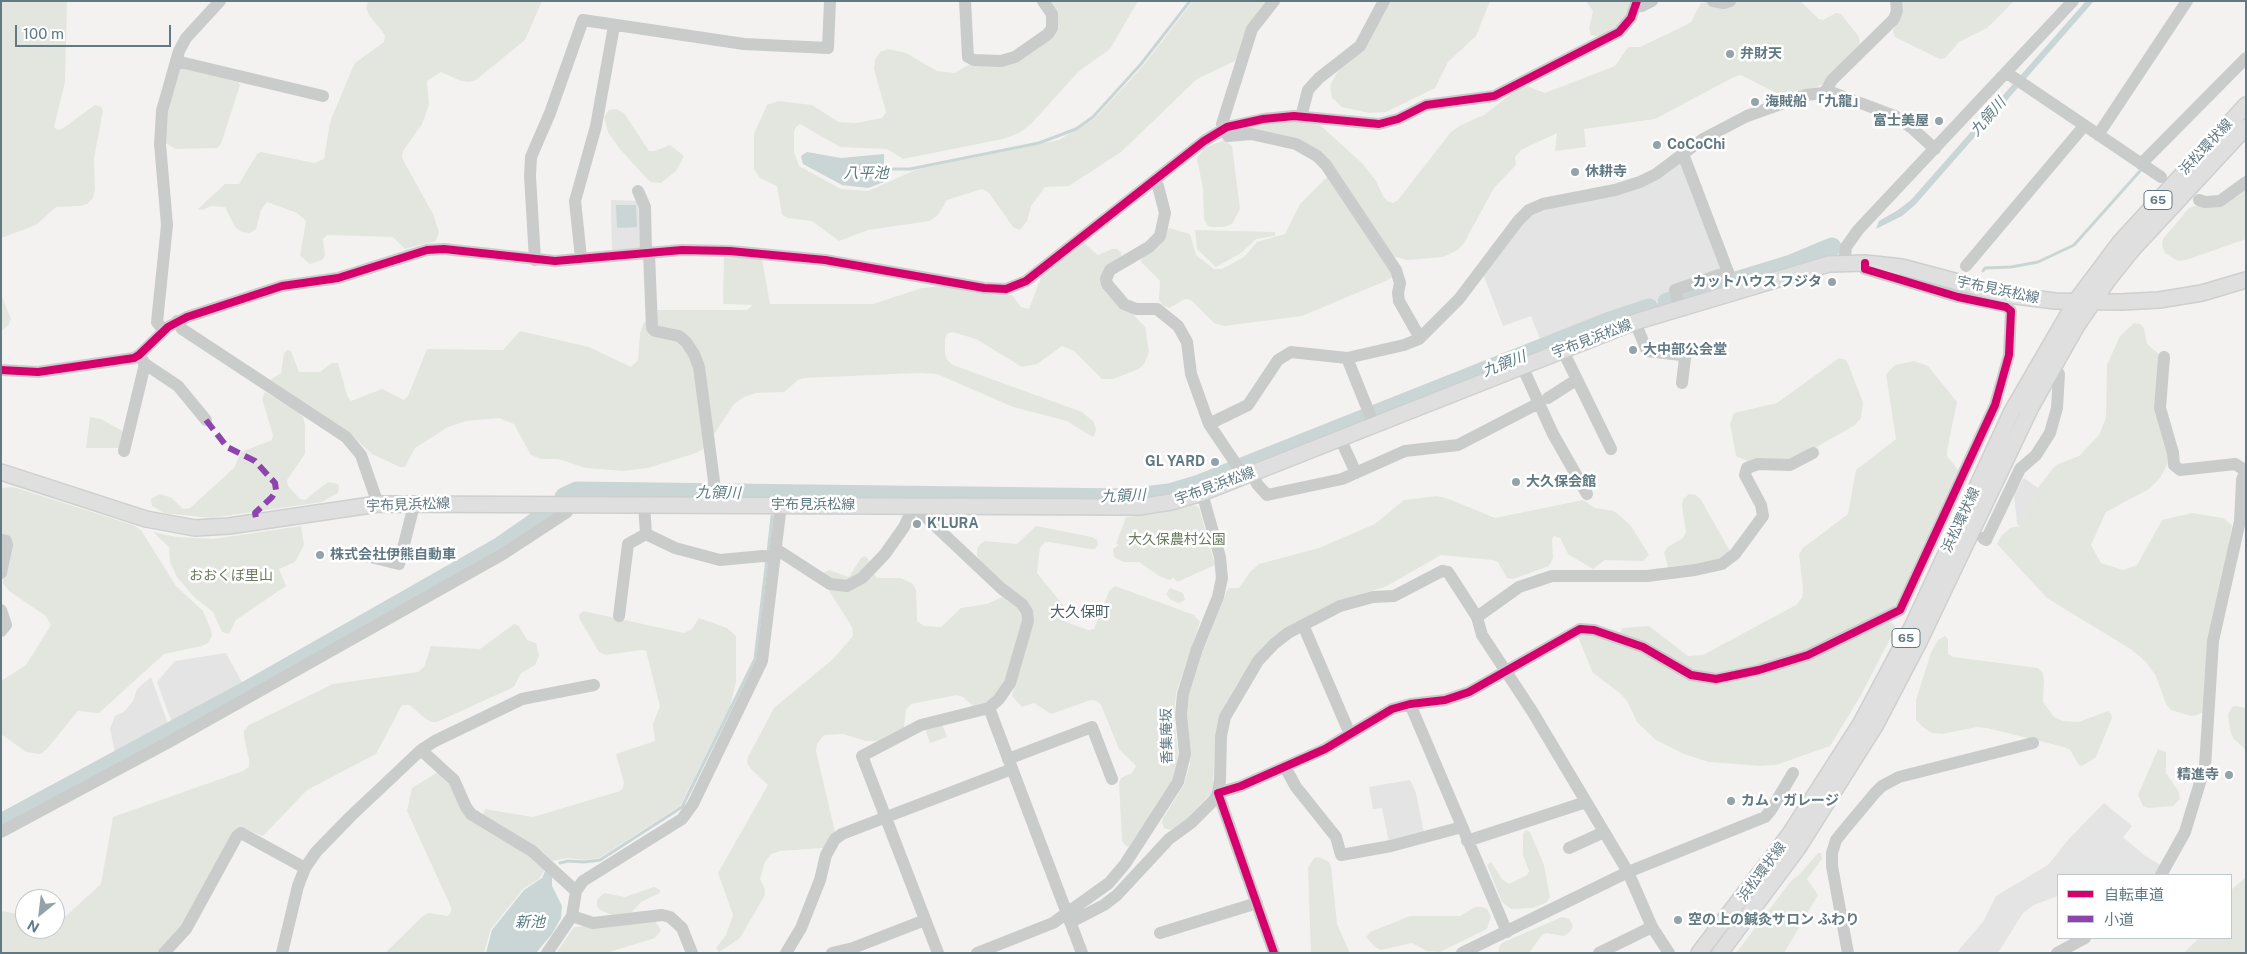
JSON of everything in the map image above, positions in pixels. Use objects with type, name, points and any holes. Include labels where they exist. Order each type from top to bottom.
[{"type":"main road","name":"浜松環状線","points":[[1720,953],[1794,855],[1863,746],[1920,640],[1998,457],[2027,383],[2076,301],[2115,248],[2246,105]]},
{"type":"main road","name":"浜松環状線","points":[[1699,953],[1790,835],[1861,723],[1998,457],[2094,302],[2132,250],[2246,127]]},
{"type":"main road","name":"宇布見浜松線","points":[[1,472],[146,519],[178,526],[229,526],[378,504],[412,503],[644,504],[716,498],[781,505],[1139,507],[1171,502],[1202,493],[1243,472],[1340,438],[1371,419],[1563,351],[1635,322],[1678,302],[1815,267],[1844,263],[1865,263],[1909,269],[2007,294],[2094,302],[2137,302],[2181,297],[2246,280]]},
{"type":"street","points":[[164,330],[157,322],[167,225],[160,127],[162,111],[176,61],[186,38],[220,1]]},
{"type":"street","points":[[535,260],[530,176],[534,147],[550,113],[583,20],[744,44],[828,48],[830,1]]},
{"type":"street","points":[[965,1],[968,57],[974,60],[1001,61],[1015,57],[1048,34],[1052,28],[1052,14],[1043,1]]},
{"type":"street","points":[[1274,1],[1252,29],[1222,124],[1223,130],[1228,136],[1252,134],[1296,144],[1318,156],[1326,165],[1396,270],[1400,283],[1399,301],[1420,338]]},
{"type":"street","points":[[1300,117],[1308,90],[1319,78],[1360,46],[1384,1]]},
{"type":"street","points":[[124,451],[142,360],[164,330],[177,321],[282,286],[338,278],[423,250],[444,250],[555,261],[691,250],[778,254],[825,260],[984,288],[1006,289],[1026,281],[1155,182],[1204,141],[1223,130],[1263,119],[1300,117],[1379,124],[1398,120],[1426,105],[1494,96],[1619,32],[1631,18],[1636,3],[1642,6],[1652,1]]},
{"type":"street","points":[[1713,1],[1724,3],[1730,1]]},
{"type":"street","points":[[1825,92],[1832,80],[1894,19],[1897,10],[1896,1]]},
{"type":"street","points":[[1844,263],[1844,255],[1852,238],[1935,149],[2015,79],[2073,1]]},
{"type":"street","points":[[2098,135],[2187,1]]},
{"type":"street","points":[[581,258],[575,201],[596,126],[614,26]]},
{"type":"street","points":[[2141,164],[2246,58]]},
{"type":"street","points":[[176,61],[322,96]]},
{"type":"street","points":[[2015,79],[2161,177]]},
{"type":"street","points":[[1209,424],[1248,405],[1284,355],[1299,352],[1347,358],[1404,345],[1420,338],[1459,299],[1518,220],[1529,210],[1543,204],[1632,186],[1656,174],[1718,130],[1747,116],[1806,95],[1825,92],[1843,95],[1895,116],[1935,149]]},
{"type":"street","points":[[1966,266],[2084,126]]},
{"type":"street","points":[[1678,302],[1674,290],[1728,272],[1683,154]]},
{"type":"street","points":[[1155,182],[1158,186],[1165,212],[1160,236],[1149,247],[1110,270],[1106,279],[1124,304],[1136,309],[1157,309],[1178,326],[1187,342],[1191,374],[1209,424],[1243,472],[1268,495],[1342,479],[1405,451],[1458,444],[1543,400],[1576,380]]},
{"type":"street","points":[[2199,200],[2205,202],[2220,201],[2246,182]]},
{"type":"street","points":[[638,191],[645,207],[650,323],[656,332],[679,336],[694,354],[699,367],[716,498]]},
{"type":"street","points":[[977,953],[1104,905],[1118,895],[1169,839],[1191,823],[1218,792],[1286,767],[1325,749],[1392,709],[1410,704],[1445,700],[1461,694],[1506,672],[1574,632],[1587,628],[1643,647],[1691,675],[1708,679],[1758,670],[1808,655],[1900,610],[1944,520],[1975,446],[1995,405],[2009,355],[2011,311],[2006,307],[1958,298],[1865,269],[1865,263]]},
{"type":"street","points":[[177,321],[182,329],[346,437],[361,455],[378,504]]},
{"type":"street","points":[[1635,322],[1647,351],[1681,355],[1685,358],[1682,383]]},
{"type":"street","points":[[1563,351],[1611,449]]},
{"type":"street","points":[[2162,874],[2185,832],[2205,766],[2213,641],[2239,560],[2240,521],[2245,469],[2235,464],[2180,470],[2174,465],[2173,453],[2160,408],[2164,357]]},
{"type":"street","points":[[1347,358],[1371,419]]},
{"type":"street","points":[[1,370],[38,372],[142,360],[178,386],[206,420]]},
{"type":"street","points":[[1522,366],[1543,400],[1587,494]]},
{"type":"street","points":[[1983,538],[1986,540],[2020,468],[2036,454],[2050,433],[2057,408],[2059,374]]},
{"type":"street","points":[[1340,438],[1356,473]]},
{"type":"street","points":[[1975,446],[2020,468]]},
{"type":"street","points":[[1477,617],[1519,587],[1552,576],[1647,576],[1695,570],[1722,564],[1735,554],[1763,516],[1761,505],[1745,475],[1747,468],[1758,464],[1790,465],[1813,453]]},
{"type":"street","name":"香集庵坂","points":[[1069,918],[1120,871],[1174,790],[1182,773],[1185,754],[1181,715],[1182,694],[1197,649],[1218,598],[1222,578],[1220,557],[1202,493]]},
{"type":"street","points":[[362,555],[399,564],[412,514],[412,503]]},
{"type":"street","points":[[1,832],[169,742],[494,558],[567,512],[567,504]]},
{"type":"street","points":[[644,504],[646,534]]},
{"type":"street","points":[[547,953],[572,916],[576,891],[593,874],[688,812],[762,661],[771,555],[781,505]]},
{"type":"street","points":[[646,534],[675,548],[709,558],[731,560],[771,555],[830,584],[847,586],[862,578],[885,554],[901,532],[914,506],[1002,589],[1022,604],[1027,612],[1028,621],[1010,683],[1005,692],[989,708],[921,725],[862,756],[938,953]]},
{"type":"street","points":[[619,616],[627,547],[630,542],[646,534]]},
{"type":"street","points":[[1,540],[6,541],[7,545],[1,573]]},
{"type":"street","points":[[1274,953],[1218,792],[1221,736],[1225,717],[1242,687],[1266,652],[1288,633],[1354,601],[1394,596],[1442,571],[1448,572],[1477,617],[1482,635],[1628,872],[1652,926],[1669,953]]},
{"type":"street","points":[[1,610],[6,625],[1,631]]},
{"type":"street","points":[[1303,625],[1350,734]]},
{"type":"street","points":[[282,953],[298,886],[305,868],[316,852],[351,816],[422,750],[435,741],[522,699],[594,685]]},
{"type":"street","points":[[1410,704],[1507,932]]},
{"type":"street","points":[[989,708],[1082,953]]},
{"type":"street","points":[[786,953],[801,928],[820,880],[829,847],[842,834],[1010,764],[1092,727],[1112,779]]},
{"type":"street","points":[[1848,953],[1832,866],[1832,853],[1840,835],[1875,793],[1882,786],[1899,777],[2033,743]]},
{"type":"street","points":[[422,750],[454,780],[471,814],[532,852],[576,891]]},
{"type":"street","points":[[1286,767],[1296,788],[1336,837],[1341,855],[1391,846],[1462,827]]},
{"type":"street","points":[[1462,953],[1628,872],[1765,817],[1793,773]]},
{"type":"street","points":[[1467,841],[1586,802]]},
{"type":"street","points":[[1569,848],[1604,832]]},
{"type":"street","points":[[164,953],[186,929],[237,836],[241,833],[305,868]]},
{"type":"street","points":[[1160,932],[1257,903]]},
{"type":"street","points":[[572,916],[593,923],[662,914],[670,917],[682,928],[692,953]]},
{"type":"street","points":[[832,953],[853,948],[925,920]]},
{"type":"street","points":[[1599,953],[1652,926]]},
{"type":"street","points":[[2057,953],[2083,939]]},
{"type":"street","points":[[1488,941],[1493,953]]},
{"type":"shaded area","points":[[1677,163],[1683,165],[1723,268],[1673,296],[1623,311],[1542,344],[1531,316],[1503,326],[1483,274],[1526,218],[1551,206]]},
{"type":"shaded area","points":[[611,200],[641,201],[642,248],[612,250]]},
{"type":"shaded area","points":[[2024,478],[2038,488],[2020,526],[2017,524],[2014,493]]},
{"type":"shaded area","points":[[226,653],[243,684],[172,723],[157,682],[175,661]]},
{"type":"shaded area","points":[[151,677],[168,724],[115,753],[110,729],[115,716],[125,711],[133,701],[137,689]]},
{"type":"shaded area","points":[[1410,780],[1416,793],[1424,833],[1389,842],[1382,808],[1373,809],[1369,787]]},
{"type":"shaded area","points":[[2104,803],[2132,826],[2123,837],[2144,855],[2162,866],[2157,874],[2057,874],[2057,896],[2034,905],[2023,913],[1998,953],[1956,953],[1983,922],[1996,896],[2048,865],[2068,840]]},
{"type":"green space","points":[[1,1],[67,1],[65,82],[54,127],[58,130],[62,129],[95,105],[101,107],[103,111],[94,158],[95,189],[93,198],[87,204],[80,206],[56,207],[36,225],[1,238]]},
{"type":"green space","points":[[368,1],[542,1],[525,40],[476,80],[469,82],[461,81],[441,72],[427,81],[429,105],[422,124],[403,151],[402,158],[433,214],[439,232],[436,241],[405,249],[393,237],[327,235],[323,239],[325,256],[322,260],[310,264],[300,256],[306,221],[297,213],[267,202],[261,210],[256,229],[250,233],[242,232],[235,227],[225,207],[211,206],[202,210],[198,209],[225,184],[239,184],[257,154],[261,152],[314,163],[324,159],[330,122],[355,63],[384,42],[385,36],[366,8]]},
{"type":"green space","points":[[1049,1],[1138,1],[1110,49],[1078,72],[1031,124],[1019,133],[1003,139],[903,159],[887,149],[840,147],[800,124],[794,132],[794,152],[799,166],[841,189],[868,191],[918,169],[1059,140],[1094,119],[1143,66],[1193,1],[1268,1],[1235,61],[1197,79],[1121,152],[1069,186],[1045,187],[1031,206],[1027,221],[1020,230],[1013,227],[989,193],[982,189],[947,200],[938,215],[930,221],[868,230],[839,241],[812,221],[788,218],[782,215],[777,186],[760,178],[754,169],[754,134],[767,105],[778,101],[812,105],[838,122],[856,123],[882,118],[886,112],[874,69],[875,60],[880,52],[888,49],[906,53],[937,71],[955,73],[970,64],[1045,42]]},
{"type":"green space","points":[[1390,1],[1490,1],[1476,36],[1448,62],[1435,88],[1386,112],[1369,113],[1342,107],[1332,98],[1330,86],[1336,74]]},
{"type":"green space","points":[[1586,1],[1632,1],[1622,22],[1602,36],[1596,36],[1591,35],[1589,29],[1593,11]]},
{"type":"green space","points":[[1735,1],[1800,1],[1819,19],[1823,20],[1836,13],[1841,14],[1859,37],[1860,47],[1826,82],[1813,89],[1784,97],[1741,75],[1655,119],[1584,129],[1586,147],[1555,151],[1557,133],[1521,150],[1515,157],[1516,165],[1494,188],[1464,243],[1458,250],[1443,257],[1407,260],[1392,256],[1328,164],[1252,131],[1252,127],[1294,121],[1320,125],[1363,164],[1376,181],[1383,196],[1387,201],[1393,203],[1398,200],[1450,133],[1461,125],[1484,115],[1511,94],[1527,86],[1545,93],[1615,66],[1628,47],[1640,47],[1691,22],[1701,3],[1707,2],[1717,6]]},
{"type":"green space","points":[[1900,1],[2014,1],[1987,28],[1959,42],[1945,58],[1940,59],[1895,37],[1893,32]]},
{"type":"green space","points":[[181,68],[238,82],[240,85],[221,144],[217,148],[176,149],[165,143],[164,128],[178,71]]},
{"type":"green space","points":[[616,109],[624,113],[649,151],[655,151],[670,145],[684,156],[676,171],[661,183],[650,182],[619,148],[608,132],[604,117],[609,110]]},
{"type":"green space","points":[[1225,140],[1232,146],[1240,209],[1232,224],[1223,227],[1212,227],[1208,226],[1204,219],[1203,189],[1197,158],[1204,148]]},
{"type":"green space","points":[[1327,177],[1392,267],[1392,277],[1302,316],[1224,326],[1214,323],[1191,300],[1185,299],[1169,308],[1162,305],[1159,299],[1160,281],[1141,262],[1142,258],[1169,228],[1190,234],[1196,255],[1214,269],[1222,269],[1244,257],[1257,242],[1285,234],[1300,204]]},
{"type":"green space","points":[[2246,188],[2246,239],[2186,260],[2178,261],[2165,253],[2162,246],[2163,239],[2189,208]]},
{"type":"green space","points":[[1195,230],[1275,232],[1275,236],[1256,239],[1241,253],[1216,267],[1197,249]]},
{"type":"green space","points":[[1084,243],[1098,255],[1112,249],[1117,249],[1121,252],[1122,257],[1103,272],[1130,311],[1145,327],[1149,352],[1144,364],[1139,369],[1113,379],[1102,379],[1074,351],[1062,346],[1037,364],[1022,367],[976,339],[952,332],[947,334],[945,339],[945,354],[947,360],[953,365],[1082,412],[1094,422],[1096,430],[1093,437],[1067,421],[1013,407],[937,374],[919,373],[804,378],[798,380],[784,392],[756,393],[744,397],[734,404],[705,448],[696,453],[648,468],[623,471],[586,468],[558,459],[541,459],[531,455],[514,424],[499,418],[466,421],[448,427],[415,448],[405,467],[400,467],[372,454],[349,433],[270,380],[281,373],[284,353],[288,350],[291,351],[299,372],[320,372],[332,363],[338,363],[347,395],[351,401],[382,389],[404,400],[408,396],[427,349],[503,350],[520,331],[589,347],[631,367],[638,360],[640,333],[643,324],[655,310],[747,310],[753,305],[723,304],[724,256],[762,259],[770,304],[873,304],[922,288],[942,286],[983,294],[1012,295],[1021,307],[1029,309],[1041,277]]},
{"type":"green space","points":[[1,294],[11,319],[8,326],[1,331]]},
{"type":"green space","points":[[2134,323],[2140,324],[2144,328],[2147,344],[2160,355],[2169,451],[2167,465],[2160,478],[2149,489],[2106,512],[2091,545],[2101,563],[2123,570],[2137,565],[2162,520],[2192,513],[2223,518],[2232,525],[2203,712],[2191,716],[2171,710],[2166,704],[2156,676],[2146,662],[2132,650],[2047,598],[1997,544],[2001,536],[2010,528],[2020,526],[2038,488],[2053,468],[2058,464],[2079,456],[2099,435],[2106,418],[2107,365],[2120,336]]},
{"type":"green space","points":[[1839,358],[1846,360],[1863,403],[1861,418],[1855,425],[1786,463],[1747,461],[1736,456],[1730,424],[1734,413],[1777,403]]},
{"type":"green space","points":[[1914,361],[1928,366],[1957,402],[1947,456],[1958,470],[1895,606],[1806,650],[1782,659],[1715,674],[1700,673],[1620,633],[1622,628],[1649,626],[1688,656],[1703,655],[1796,605],[1802,598],[1803,589],[1799,554],[1803,548],[1848,514],[1856,470],[1896,439],[1886,374],[1895,365]]},
{"type":"green space","points":[[265,392],[297,411],[303,417],[305,425],[305,454],[287,480],[288,486],[300,499],[305,500],[328,482],[338,484],[338,493],[322,502],[211,518],[164,513],[152,506],[151,499],[160,494],[172,498],[183,509],[190,508],[234,468],[241,452],[272,440],[273,435],[262,399]]},
{"type":"green space","points":[[90,417],[101,419],[124,432],[120,448],[86,448]]},
{"type":"green space","points":[[13,487],[133,525],[141,530],[176,586],[203,611],[212,636],[208,643],[202,646],[164,654],[99,713],[78,711],[46,750],[40,754],[26,752],[1,734],[1,681],[26,665],[51,625],[46,616],[9,591],[3,583],[1,488]]},
{"type":"green space","points":[[1689,494],[1696,495],[1701,500],[1730,551],[1721,561],[1668,567],[1664,552],[1668,547],[1683,538],[1686,532],[1682,506],[1683,499]]},
{"type":"green space","points":[[1437,496],[1495,518],[1583,500],[1595,508],[1614,511],[1619,515],[1631,526],[1649,555],[1643,561],[1605,560],[1593,569],[1568,554],[1560,538],[1554,536],[1552,539],[1553,558],[1549,566],[1513,579],[1507,578],[1498,562],[1493,560],[1441,555],[1385,587],[1338,601],[1270,640],[1262,648],[1237,684],[1220,715],[1215,736],[1213,791],[1187,819],[1169,830],[1164,828],[1163,818],[1184,785],[1190,764],[1187,715],[1189,695],[1203,651],[1229,588],[1239,588],[1250,572],[1259,564],[1319,548],[1375,524],[1404,500]]},
{"type":"green space","name":"大久保農村公園","points":[[1195,505],[1199,508],[1215,565],[1177,582],[1173,577],[1170,580],[1159,576],[1139,562],[1123,562],[1114,557],[1113,549],[1119,545],[1116,544],[1126,517],[1155,514]]},
{"type":"green space","name":"おおくぼ里山","points":[[301,526],[304,545],[295,562],[279,569],[286,586],[236,620],[229,634],[222,632],[213,612],[194,597],[177,577],[170,562],[169,547],[153,532],[177,537],[213,539]]},
{"type":"green space","points":[[1036,526],[1092,537],[1097,540],[1098,545],[1095,549],[1049,542],[1045,542],[1040,548],[1037,573],[1063,605],[1062,619],[1064,621],[1088,630],[1094,629],[1109,591],[1115,586],[1194,615],[1200,622],[1176,693],[1174,715],[1178,754],[1173,779],[1129,846],[1126,846],[1122,841],[1119,783],[1121,778],[1132,773],[1136,766],[1119,749],[1101,705],[1097,701],[1091,700],[1051,714],[1034,703],[1022,707],[1012,696],[1033,621],[1006,585],[981,562],[977,556],[977,549],[985,541],[1017,544]]},
{"type":"green space","points":[[865,556],[868,559],[871,571],[877,578],[901,578],[913,584],[916,590],[917,621],[924,626],[941,627],[961,608],[987,604],[1002,597],[1018,608],[1022,620],[1008,672],[1001,689],[986,703],[973,706],[963,697],[957,695],[911,704],[906,710],[904,728],[880,741],[866,741],[843,734],[824,735],[817,744],[816,751],[835,832],[823,848],[780,851],[771,854],[765,862],[760,879],[765,889],[765,895],[740,938],[719,952],[716,948],[726,935],[733,915],[718,873],[768,785],[751,769],[747,763],[748,757],[774,708],[833,659],[853,636],[852,627],[828,589],[823,573],[829,570],[849,577],[861,558]]},
{"type":"green space","points":[[1170,588],[1183,593],[1185,600],[1179,603],[1171,600],[1166,594]]},
{"type":"green space","points":[[583,611],[684,633],[692,629],[699,618],[727,628],[736,636],[736,682],[730,707],[680,806],[599,858],[584,860],[568,858],[553,861],[483,815],[485,809],[533,817],[620,791],[624,783],[616,754],[655,741],[653,724],[660,706],[646,651],[606,655],[599,652],[579,618]]},
{"type":"green space","points":[[1891,622],[1895,626],[1894,631],[1860,697],[1830,746],[1776,765],[1761,766],[1709,762],[1684,754],[1656,740],[1637,722],[1627,701],[1620,693],[1593,673],[1578,637],[1587,633],[1635,649],[1689,679],[1707,684]]},
{"type":"green space","points":[[514,624],[519,626],[527,640],[536,643],[539,656],[535,665],[521,673],[514,687],[437,722],[431,722],[426,719],[409,705],[402,705],[376,754],[307,790],[263,836],[247,830],[187,920],[159,953],[1,953],[1,911],[15,913],[15,939],[65,939],[65,916],[101,884],[113,817],[243,771],[249,767],[244,731],[249,725],[333,684],[418,672],[424,667],[431,646],[480,649]]},
{"type":"green space","points":[[1945,636],[1948,639],[1948,654],[1953,657],[2038,668],[2043,673],[2043,702],[2054,717],[2063,721],[2079,722],[2108,711],[2112,718],[2096,757],[2082,766],[2079,765],[2070,750],[2064,747],[1987,728],[1977,727],[1942,734],[1932,733],[1923,727],[1916,720],[1916,700],[1931,653],[1938,640]]},
{"type":"green space","points":[[2232,707],[2246,708],[2246,750],[2233,738],[2230,730],[2228,714]]},
{"type":"green space","points":[[942,724],[947,737],[930,743],[925,729]]},
{"type":"green space","points":[[2158,749],[2166,752],[2166,773],[2179,792],[2180,799],[2173,806],[2149,808],[2143,806],[2138,795]]},
{"type":"green space","points":[[438,772],[450,782],[462,809],[519,847],[544,871],[539,879],[523,889],[491,929],[484,953],[385,953],[424,915],[429,913],[448,916],[451,912],[451,907],[407,811],[412,788]]},
{"type":"green space","points":[[1526,830],[1530,832],[1544,865],[1550,897],[1547,902],[1533,908],[1511,909],[1502,902],[1487,865],[1491,862],[1502,879],[1509,884],[1527,875],[1529,871],[1523,855],[1523,834]]},
{"type":"green space","points":[[1818,853],[1821,853],[1822,859],[1807,879],[1818,895],[1784,953],[1736,953],[1791,881],[1800,874]]},
{"type":"green space","points":[[1319,857],[1329,862],[1331,867],[1337,924],[1350,953],[1311,953],[1308,868],[1314,858]]},
{"type":"green space","points":[[2246,877],[2246,953],[2184,953],[2198,939],[2232,939],[2232,889]]},
{"type":"green space","points":[[654,887],[660,890],[660,893],[641,902],[632,912],[612,915],[600,910],[597,906],[597,900],[604,893],[625,897]]},
{"type":"green space","points":[[1475,907],[1487,909],[1491,916],[1487,929],[1440,952],[1427,951],[1412,943],[1381,950],[1375,947],[1366,937],[1370,932],[1410,916],[1460,916]]},
{"type":"green space","points":[[1562,917],[1569,919],[1573,926],[1570,932],[1564,936],[1546,933],[1542,935],[1529,953],[1498,953],[1500,945],[1504,942]]},
{"type":"green space","points":[[655,921],[661,930],[655,938],[606,953],[556,953],[574,927]]},
{"type":"water","points":[[2086,1],[2094,1],[1915,205],[1902,216],[1876,229],[1879,221],[1911,200]]},
{"type":"water","name":"八平池","points":[[807,152],[841,158],[884,154],[884,182],[868,188],[842,185],[803,164],[801,156]]},
{"type":"water","points":[[616,205],[636,205],[637,227],[617,228]]},
{"type":"water","name":"新池","points":[[546,869],[552,873],[552,886],[562,906],[561,918],[552,934],[536,953],[486,953],[492,930],[524,890],[542,878]]},
{"type":"waterway","points":[[884,169],[910,169],[1039,143],[1076,129],[1093,117],[1141,64],[1190,1]]},
{"type":"waterway","points":[[1983,271],[1985,268],[2011,267],[2038,262],[2074,245],[2140,171]]},
{"type":"waterway","name":"九領川","points":[[1667,302],[1791,264],[1832,247]]},
{"type":"waterway","name":"九領川","points":[[564,497],[577,491],[1126,498],[1169,493],[1199,484],[1607,322],[1649,308]]},
{"type":"waterway","points":[[1,823],[249,689],[499,547],[545,515]]},
{"type":"waterway","points":[[768,553],[772,516]]},
{"type":"waterway","points":[[560,863],[600,860],[682,807],[755,659],[767,559]]},
{"type":"marked path","points":[[206,420],[227,447],[255,461],[275,483],[276,490],[272,497],[255,513],[257,522]]},
{"type":"cycle path","points":[[1,370],[38,372],[134,358],[168,327],[187,317],[282,286],[338,278],[427,250],[444,249],[555,261],[682,250],[730,251],[825,260],[984,288],[1006,289],[1026,281],[1204,141],[1227,127],[1263,119],[1294,116],[1379,124],[1398,119],[1426,105],[1494,96],[1619,32],[1631,18],[1637,1]]},
{"type":"cycle path","points":[[1274,953],[1218,793],[1241,786],[1325,749],[1392,709],[1410,704],[1445,700],[1469,692],[1580,629],[1594,630],[1643,647],[1691,675],[1716,679],[1759,670],[1808,655],[1900,610],[1995,405],[2009,355],[2011,311],[2006,307],[1958,297],[1865,269],[1865,263]]},
{"type":"place","name":"弁財天","points":[[1730,54]]},
{"type":"place","name":"海賊船 「九龍」","points":[[1755,102]]},
{"type":"place","name":"富士美屋","points":[[1939,121]]},
{"type":"place","name":"CoCoChi","points":[[1657,145]]},
{"type":"place","name":"休耕寺","points":[[1575,172]]},
{"type":"place","name":"カットハウス フジタ","points":[[1832,282]]},
{"type":"place","name":"大中部公会堂","points":[[1633,350]]},
{"type":"place","name":"GL YARD","points":[[1215,462]]},
{"type":"place","name":"大久保会館","points":[[1516,482]]},
{"type":"place","name":"K'LURA","points":[[917,524]]},
{"type":"place","name":"株式会社伊熊自動車","points":[[320,555]]},
{"type":"place","name":"精進寺","points":[[2229,775]]},
{"type":"place","name":"カム・ガレージ","points":[[1731,801]]},
{"type":"place","name":"空の上の鍼灸サロン ふわり","points":[[1678,920]]},
{"type":"district","name":"大久保町","points":[[1080,612]]}]
